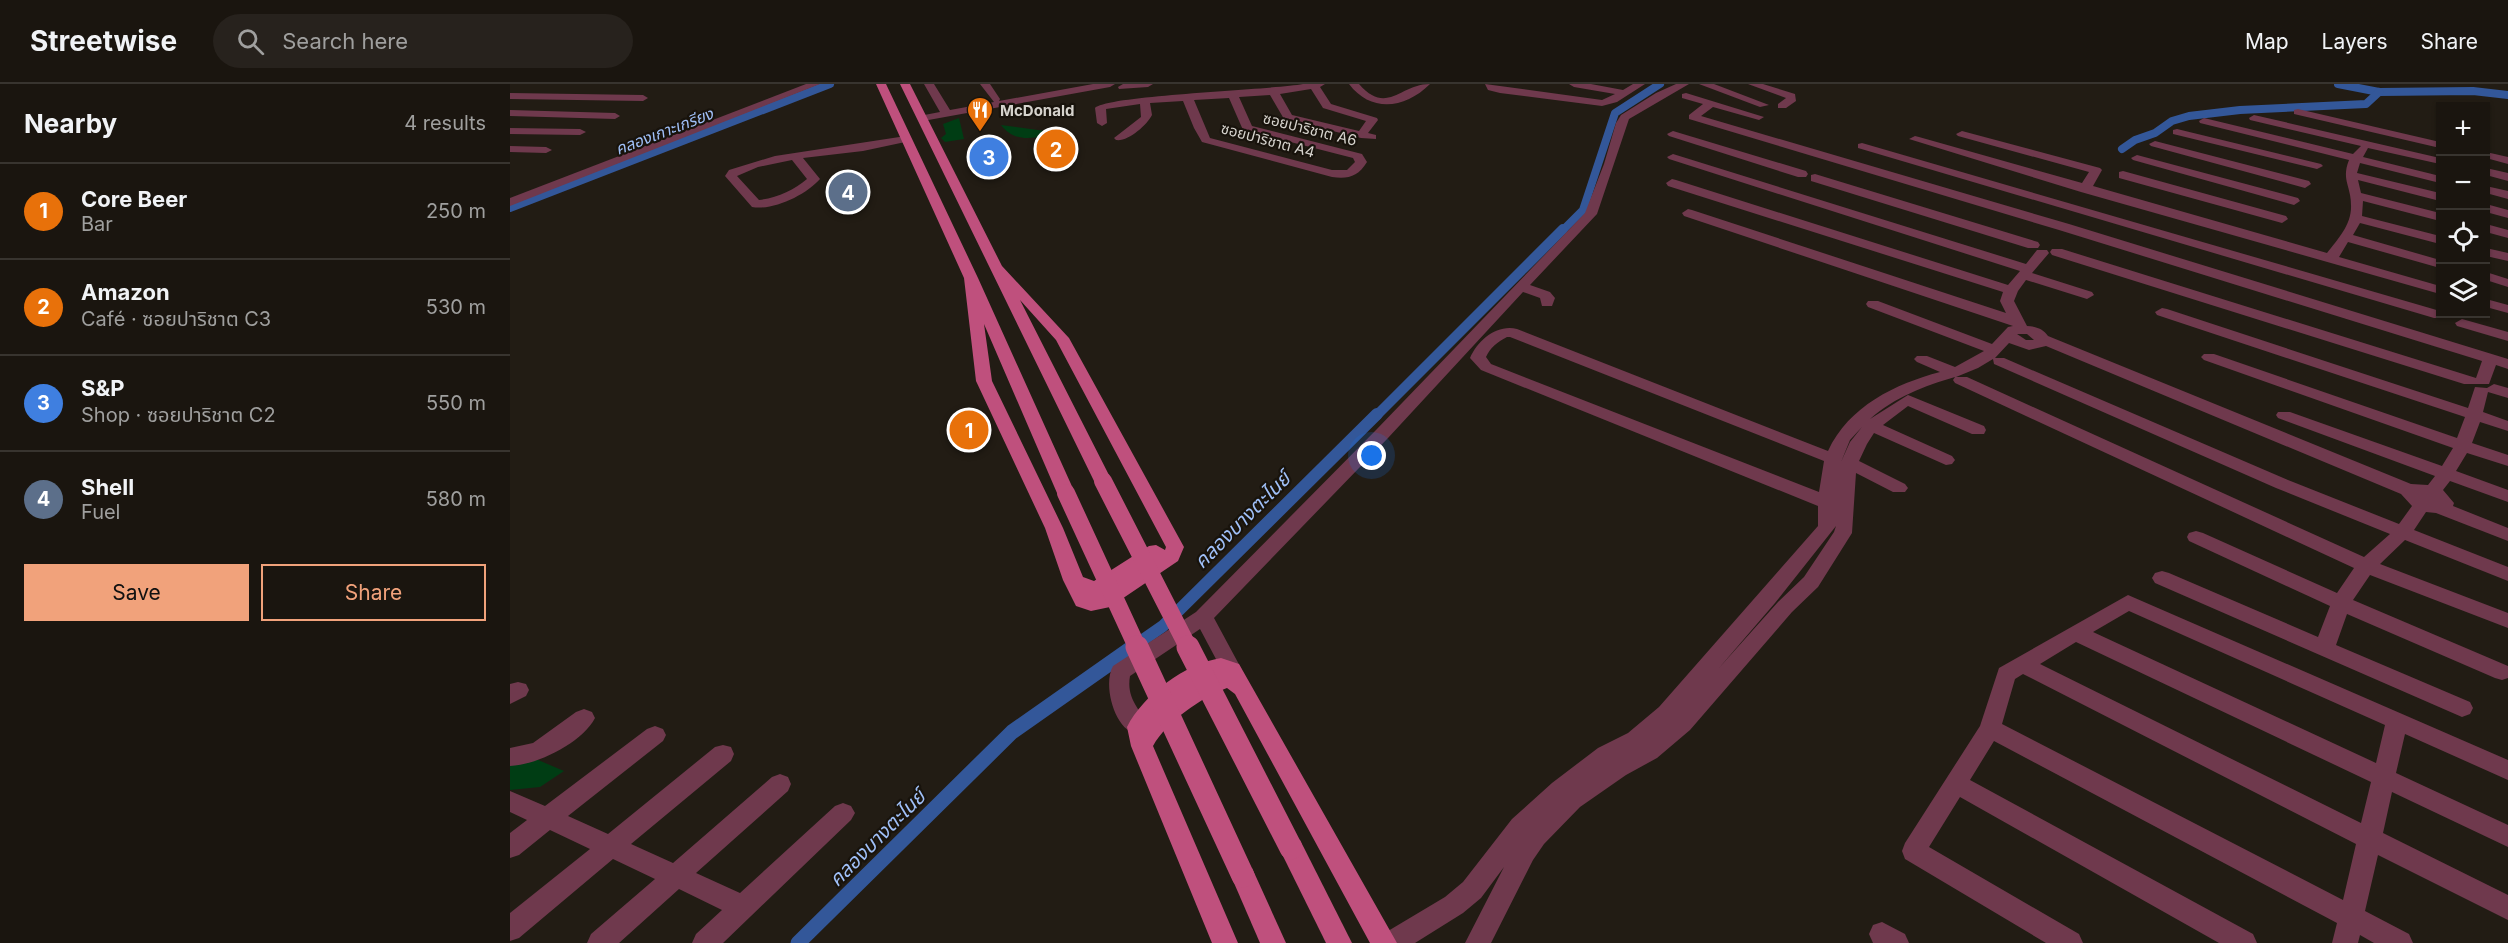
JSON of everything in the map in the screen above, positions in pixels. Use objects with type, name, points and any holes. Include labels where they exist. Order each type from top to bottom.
[{"type":"main road","points":[[881,84],[1273,943]]},
{"type":"main road","points":[[905,84],[1103,481],[1339,943]]},
{"type":"main road","points":[[971,278],[984,381],[1054,528],[1083,601],[1091,604],[1103,602],[1171,556],[1175,547],[1068,353],[1062,338],[999,269]]},
{"type":"main road","points":[[1044,360],[1043,350],[1049,344],[1059,344],[1068,353]]},
{"type":"main road","points":[[992,395],[990,384],[998,379],[1011,378],[1018,386]]},
{"type":"main road","points":[[1225,943],[1140,736],[1201,691],[1223,679],[1238,680],[1384,943]]},
{"type":"street","points":[[510,94],[532,84]]},
{"type":"street","points":[[510,202],[577,183],[815,84]]},
{"type":"street","points":[[929,84],[948,108]]},
{"type":"street","points":[[939,84],[948,108]]},
{"type":"street","points":[[985,84],[995,99]]},
{"type":"street","points":[[1032,84],[1041,98]]},
{"type":"street","points":[[924,122],[1041,98],[1116,86],[1148,84]]},
{"type":"street","points":[[1171,98],[1174,84]]},
{"type":"street","points":[[1354,84],[1386,102],[1399,100],[1425,84]]},
{"type":"street","points":[[1490,84],[1492,88],[1500,90],[1596,102],[1608,101],[1640,84]]},
{"type":"street","points":[[1574,84],[1624,93]]},
{"type":"street","points":[[1704,84],[1764,105]]},
{"type":"street","points":[[1753,84],[1791,96],[1791,101],[1782,106]]},
{"type":"street","points":[[1102,123],[1100,108],[1103,106],[1228,91],[1317,85],[1327,106],[1338,111],[1368,117],[1373,120],[1373,123],[1367,136],[1288,117],[1278,88]]},
{"type":"street","points":[[1116,86],[1122,103]]},
{"type":"street","points":[[1140,736],[1120,701],[1117,685],[1120,672],[1203,616],[1382,434],[1591,214],[1625,117],[1660,95],[1685,90],[1710,104],[1759,117]]},
{"type":"street","name":"ซอยปาริชาต A6","points":[[1228,91],[1247,128],[1358,156],[1361,162],[1356,172],[1350,175],[1332,173]]},
{"type":"street","points":[[510,94],[643,98]]},
{"type":"street","name":"ซอยปาริชาต A4","points":[[1187,97],[1206,140],[1332,173]]},
{"type":"street","points":[[924,122],[948,108],[1041,98]]},
{"type":"street","points":[[1120,138],[1145,119],[1147,115],[1144,100]]},
{"type":"street","points":[[1710,104],[1693,117],[2064,227],[2508,364]]},
{"type":"street","points":[[2298,112],[2436,144]]},
{"type":"street","points":[[511,113],[615,116]]},
{"type":"street","points":[[2254,118],[2436,160]]},
{"type":"street","points":[[1184,130],[1197,122]]},
{"type":"street","points":[[2204,122],[2436,178]]},
{"type":"street","points":[[2331,258],[2356,218],[2355,195],[2350,175],[2355,158],[2368,144],[2376,130]]},
{"type":"street","points":[[510,131],[580,132]]},
{"type":"street","points":[[2177,132],[2317,166]]},
{"type":"street","points":[[1673,134],[2487,387]]},
{"type":"street","points":[[1962,134],[2096,170],[2085,189]]},
{"type":"street","points":[[795,156],[814,179],[791,193],[767,203],[756,204],[731,176],[733,172],[746,167],[795,156],[873,147],[906,139]]},
{"type":"street","points":[[1915,139],[2436,289]]},
{"type":"street","points":[[2155,144],[2305,184]]},
{"type":"street","points":[[1862,146],[2436,314]]},
{"type":"street","points":[[510,149],[546,150]]},
{"type":"street","points":[[2268,240],[2327,151]]},
{"type":"street","points":[[2490,156],[2508,161]]},
{"type":"street","points":[[1673,157],[1785,191],[2026,272],[2087,295]]},
{"type":"street","points":[[2137,158],[2294,201]]},
{"type":"street","points":[[1732,228],[1834,160]]},
{"type":"street","points":[[2490,173],[2508,177]]},
{"type":"street","points":[[2123,175],[2282,219]]},
{"type":"street","points":[[2350,175],[2436,196]]},
{"type":"street","points":[[1672,183],[2011,290]]},
{"type":"street","points":[[2490,191],[2508,195]]},
{"type":"street","points":[[2355,195],[2436,216]]},
{"type":"street","points":[[2490,209],[2508,214]]},
{"type":"street","points":[[2024,334],[2007,301],[2011,290],[2080,210]]},
{"type":"street","points":[[1688,213],[2024,334],[2508,535]]},
{"type":"street","points":[[2356,218],[2436,239]]},
{"type":"street","points":[[2490,229],[2508,234]]},
{"type":"street","points":[[2344,237],[2436,263]]},
{"type":"street","points":[[2490,253],[2508,258]]},
{"type":"street","points":[[2490,277],[2508,283]]},
{"type":"street","points":[[1521,286],[1545,295],[1547,303]]},
{"type":"street","points":[[1873,304],[1997,356],[2282,484],[2508,574]]},
{"type":"street","points":[[2490,304],[2508,309]]},
{"type":"street","points":[[2162,312],[2508,426]]},
{"type":"street","points":[[2462,323],[2508,337]]},
{"type":"street","points":[[1835,506],[1486,367],[1478,358],[1480,352],[1498,334],[1512,332],[1841,461],[1899,488]]},
{"type":"street","points":[[1478,943],[1524,852],[1552,819],[1572,800],[1618,768],[1643,745],[1674,706],[1777,603],[1826,528],[1835,506],[1829,477],[1841,461],[1842,440],[1866,423],[1924,391],[1958,376],[1979,362],[1997,356],[2024,334]]},
{"type":"street","points":[[2209,357],[2508,461]]},
{"type":"street","points":[[1922,358],[2367,566],[2508,621]]},
{"type":"street","points":[[2325,646],[2341,603],[2367,566],[2403,532],[2426,499],[2448,474],[2487,387],[2490,359]]},
{"type":"street","points":[[1866,423],[1874,407],[1914,385],[1958,376]]},
{"type":"street","points":[[1908,400],[1978,430]]},
{"type":"street","points":[[2284,415],[2508,496]]},
{"type":"street","points":[[1866,423],[1946,460]]},
{"type":"street","points":[[2196,537],[2341,603],[2502,672]]},
{"type":"street","points":[[2162,578],[2325,646],[2463,708]]},
{"type":"street","points":[[2060,941],[1914,850],[1990,728],[2006,674],[2128,602],[2508,770]]},
{"type":"street","points":[[1203,616],[1238,680]]},
{"type":"street","points":[[2075,633],[2508,836]]},
{"type":"street","points":[[2021,664],[2508,908]]},
{"type":"street","points":[[510,757],[533,755],[584,718]]},
{"type":"street","points":[[2345,943],[2397,721]]},
{"type":"street","points":[[1990,728],[2400,943]]},
{"type":"street","points":[[510,847],[655,735]]},
{"type":"street","points":[[1392,943],[1454,905],[1472,890],[1520,826],[1606,754],[1643,745]]},
{"type":"street","points":[[510,928],[723,754]]},
{"type":"street","points":[[1956,783],[2244,943]]},
{"type":"street","points":[[600,943],[780,784]]},
{"type":"street","points":[[510,801],[744,907]]},
{"type":"street","points":[[705,943],[843,813]]},
{"type":"street","points":[[1472,890],[1495,906]]},
{"type":"green space","points":[[959,118],[964,139],[945,142],[941,138],[946,134],[943,124]]},
{"type":"green space","points":[[1001,125],[1060,133],[1021,138],[1014,136]]},
{"type":"green space","points":[[510,748],[564,771],[540,787],[510,790]]},
{"type":"waterway","name":"คลองเกาะเกรียง","points":[[510,208],[830,84]]},
{"type":"waterway","name":"คลองบางตะไนย์","points":[[1562,231],[1583,210],[1615,113],[1660,84]]},
{"type":"waterway","points":[[2338,84],[2379,92]]},
{"type":"waterway","points":[[2379,92],[2473,91],[2508,95]]},
{"type":"waterway","points":[[2122,149],[2135,140],[2155,133],[2172,121],[2189,116],[2240,110],[2366,104],[2379,92]]},
{"type":"waterway","name":"คลองบางตะไนย์","points":[[1376,416],[1563,229]]},
{"type":"waterway","name":"คลองบางตะไนย์","points":[[1130,649],[1163,626],[1377,414]]},
{"type":"waterway","name":"คลองบางตะไนย์","points":[[798,943],[1012,732],[1133,647]]},
{"type":"place","name":"McDonald","points":[[980,133]]},
{"type":"place","name":"Amazon","points":[[1056,149]]},
{"type":"place","name":"S&P","points":[[989,157]]},
{"type":"place","name":"Shell","points":[[848,192]]},
{"type":"place","name":"Core Beer","points":[[969,430]]}]
